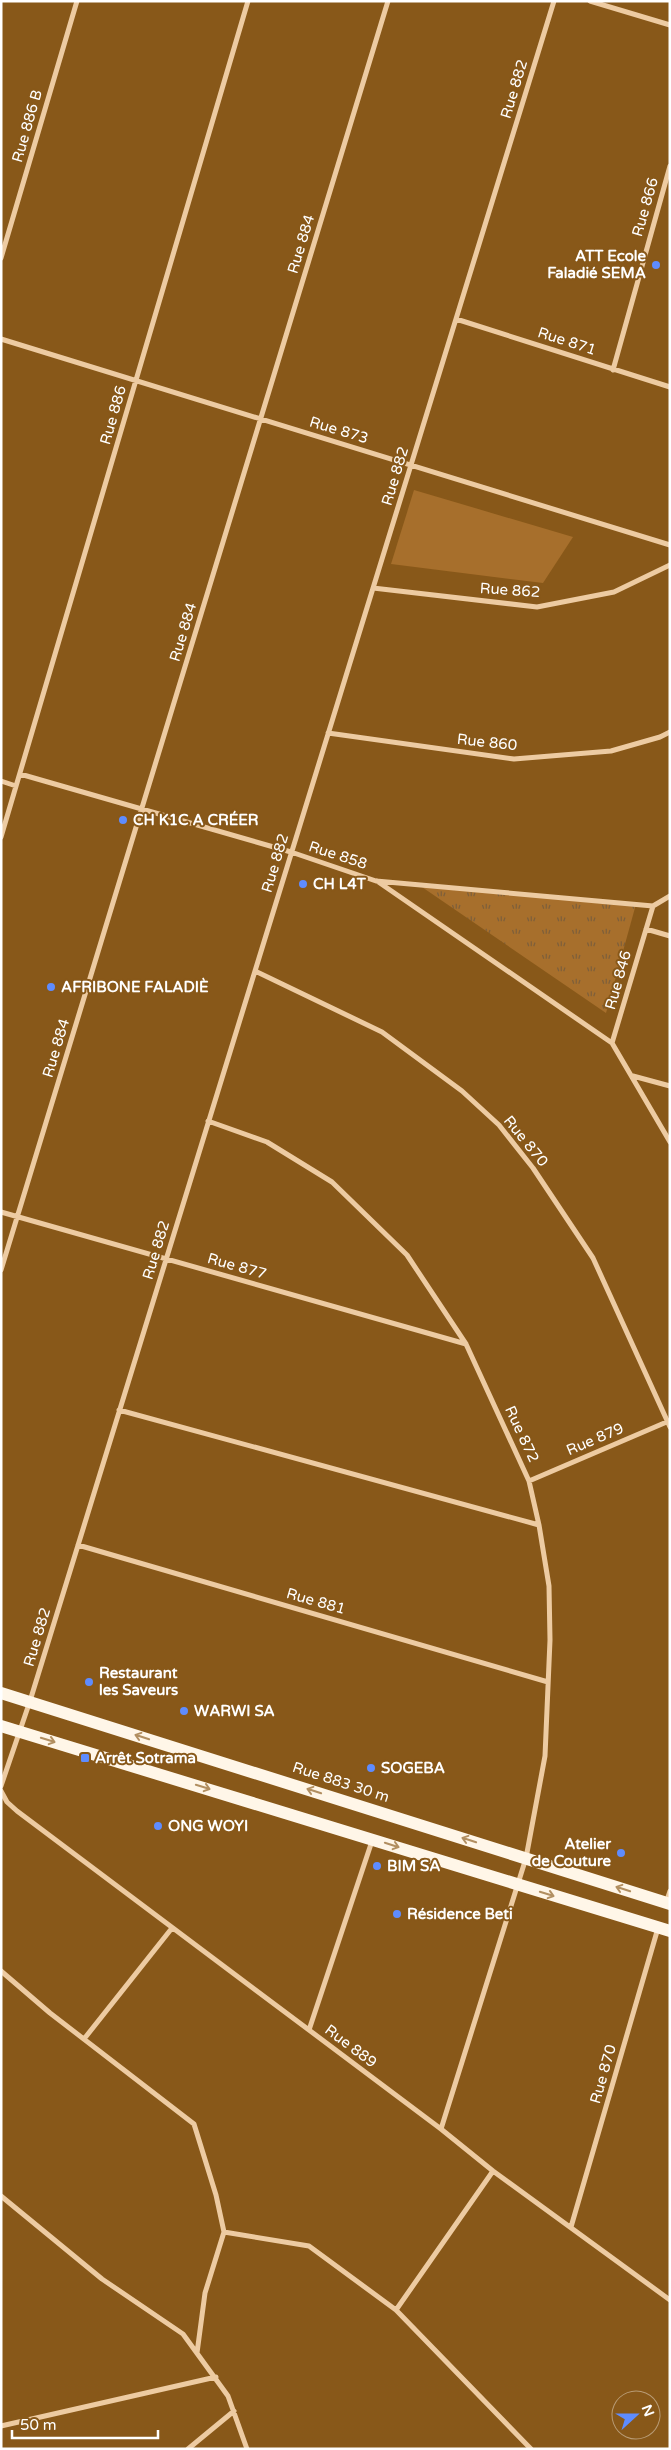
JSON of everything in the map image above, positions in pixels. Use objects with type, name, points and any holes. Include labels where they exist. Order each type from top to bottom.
[{"type":"main road","name":"Rue 883 30 m","points":[[1,1693],[526,1858],[668,1899]]},
{"type":"main road","points":[[1,1726],[664,1930]]},
{"type":"street","name":"Rue 886 B","points":[[1,258],[77,1]]},
{"type":"street","name":"Rue 886","points":[[1,837],[248,1]]},
{"type":"street","name":"Rue 884","points":[[1,1270],[388,1]]},
{"type":"street","name":"Rue 882","points":[[1,1786],[30,1701],[554,1]]},
{"type":"street","points":[[590,1],[670,25]]},
{"type":"street","name":"Rue 866","points":[[613,370],[670,166]]},
{"type":"street","name":"Rue 871","points":[[456,319],[670,387]]},
{"type":"street","name":"Rue 873","points":[[1,339],[670,545]]},
{"type":"street","name":"Rue 862","points":[[373,588],[536,607],[614,592],[670,566]]},
{"type":"street","name":"Rue 860","points":[[328,733],[514,759],[611,751],[660,737],[670,732]]},
{"type":"street","name":"Rue 858","points":[[20,774],[292,852],[376,881]]},
{"type":"street","points":[[1,781],[16,786]]},
{"type":"street","points":[[376,881],[653,906],[670,896]]},
{"type":"street","points":[[376,881],[612,1043],[670,1142]]},
{"type":"street","name":"Rue 846","points":[[612,1043],[653,906]]},
{"type":"street","points":[[646,929],[670,936]]},
{"type":"street","name":"Rue 870","points":[[255,971],[382,1032],[462,1091],[499,1125],[533,1168],[593,1258],[669,1423]]},
{"type":"street","points":[[633,1076],[670,1086]]},
{"type":"street","name":"Rue 872","points":[[208,1121],[267,1142],[332,1182],[407,1255],[466,1344],[529,1481],[539,1525],[549,1586],[545,1756],[526,1858],[441,2129]]},
{"type":"street","name":"Rue 877","points":[[1,1212],[466,1344]]},
{"type":"street","points":[[119,1410],[539,1525]]},
{"type":"street","name":"Rue 879","points":[[529,1481],[669,1423]]},
{"type":"street","name":"Rue 881","points":[[78,1545],[548,1682]]},
{"type":"street","name":"Rue 889","points":[[1,1792],[16,1811],[441,2129],[493,2171],[670,2300]]},
{"type":"street","points":[[309,2030],[373,1839]]},
{"type":"street","points":[[84,2039],[172,1928]]},
{"type":"street","name":"Rue 870","points":[[571,2226],[664,1930]]},
{"type":"street","points":[[1,1970],[50,2013],[194,2124],[216,2195],[224,2232],[205,2293],[197,2353]]},
{"type":"street","points":[[396,2310],[493,2171]]},
{"type":"street","points":[[1,2196],[102,2279],[183,2334],[228,2396],[247,2449]]},
{"type":"street","points":[[224,2232],[309,2246],[396,2310],[530,2449]]},
{"type":"street","points":[[1,2426],[216,2377]]},
{"type":"street","points":[[188,2449],[234,2411]]},
{"type":"green space","points":[[414,490],[573,537],[543,583],[391,564]]},
{"type":"green space","points":[[419,885],[636,904],[606,1013]]},
{"type":"place","name":"ATT Ecole Faladié SEMA","points":[[656,265]]},
{"type":"place","name":"CH K1C A CRÉER","points":[[123,820]]},
{"type":"place","name":"CH L4T","points":[[303,884]]},
{"type":"place","name":"AFRIBONE FALADIÈ","points":[[51,987]]},
{"type":"place","name":"Restaurant les Saveurs","points":[[89,1682]]},
{"type":"place","name":"WARWI SA","points":[[184,1711]]},
{"type":"place","name":"Arrêt Sotrama","points":[[85,1758]]},
{"type":"place","name":"SOGEBA","points":[[371,1768]]},
{"type":"place","name":"ONG WOYI","points":[[158,1826]]},
{"type":"place","name":"Atelier de Couture","points":[[621,1853]]},
{"type":"place","name":"BIM SA","points":[[377,1866]]},
{"type":"place","name":"Résidence Beti","points":[[397,1914]]}]
